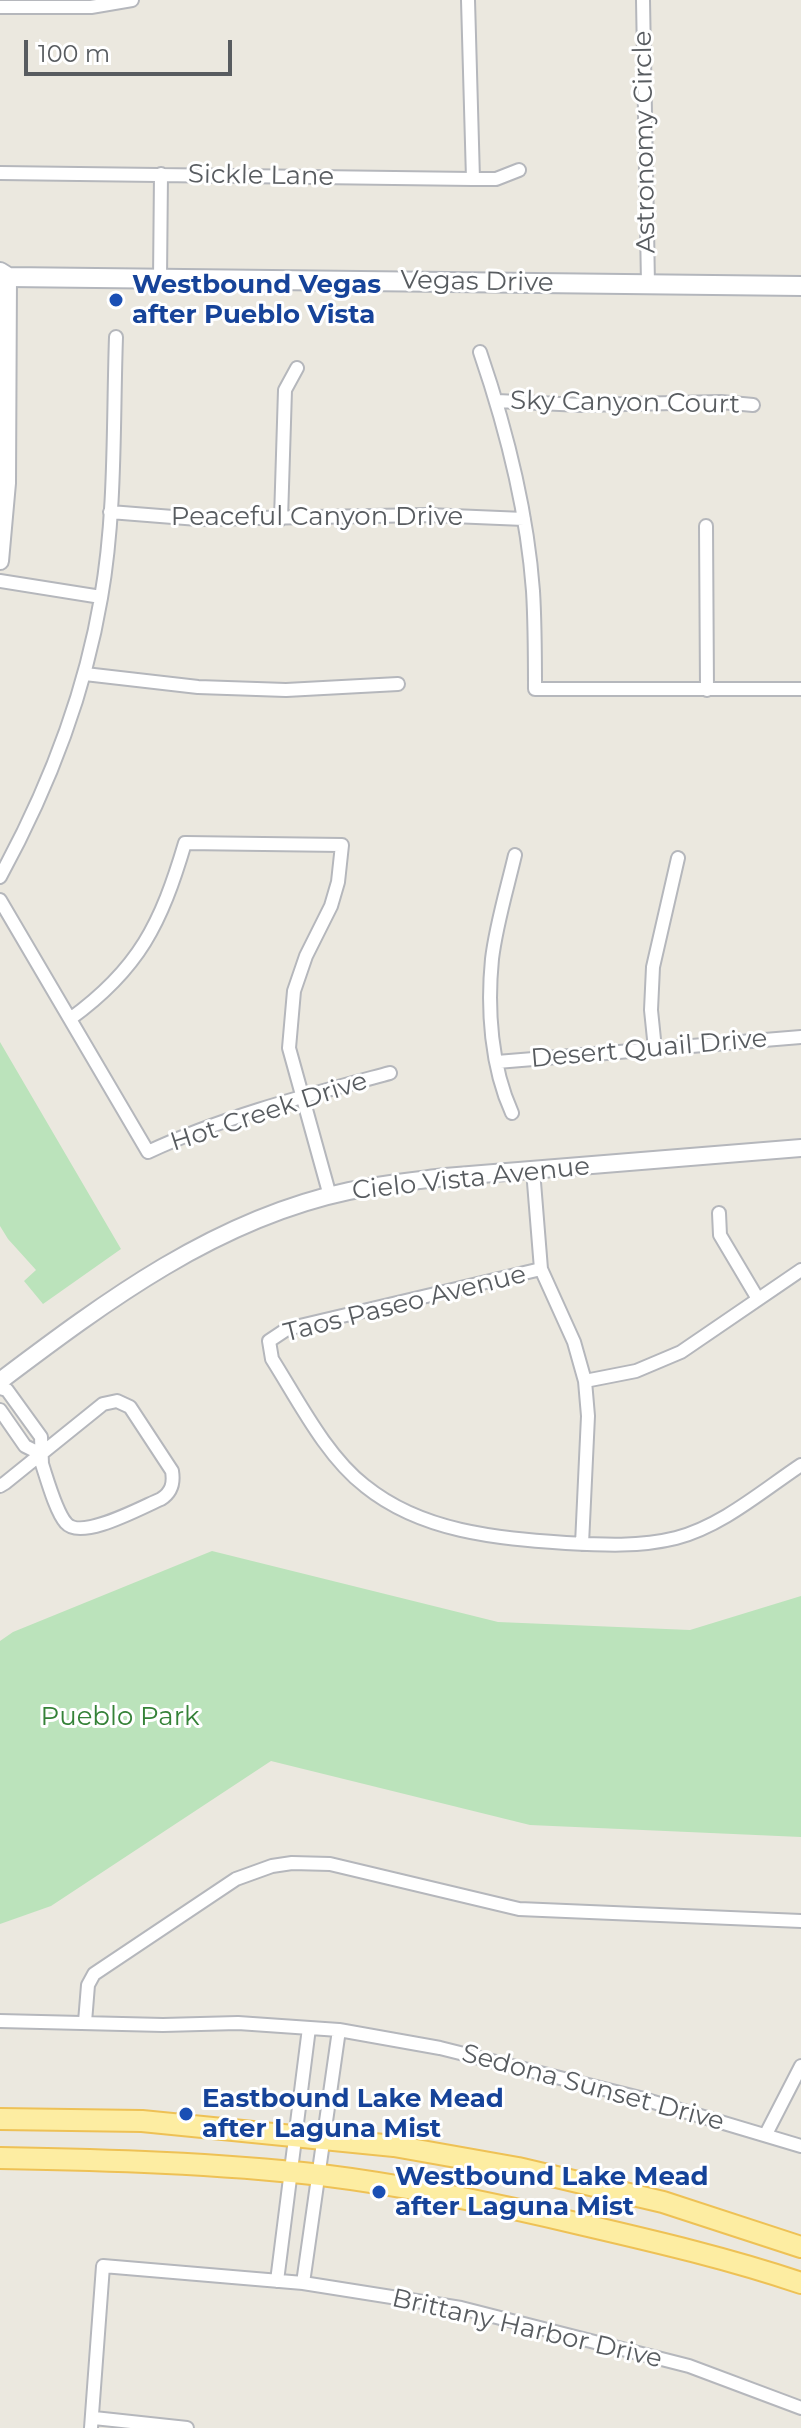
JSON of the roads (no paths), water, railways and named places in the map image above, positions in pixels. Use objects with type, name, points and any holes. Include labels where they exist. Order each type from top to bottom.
[{"type":"main road","name":"Vegas Drive","points":[[3,277],[801,286]]},
{"type":"main road","points":[[0,2119],[142,2121],[394,2146],[518,2168],[663,2202],[801,2247]]},
{"type":"main road","points":[[0,2158],[140,2161],[318,2175],[387,2184],[513,2208],[649,2240],[801,2283]]},
{"type":"street","points":[[0,7],[91,7],[132,0]]},
{"type":"street","points":[[468,0],[473,179]]},
{"type":"street","name":"Astronomy Circle","points":[[643,0],[648,284]]},
{"type":"street","name":"Sickle Lane","points":[[0,173],[496,179],[519,170]]},
{"type":"street","points":[[160,279],[161,174]]},
{"type":"street","points":[[0,561],[7,483],[3,277]]},
{"type":"street","points":[[0,877],[32,819],[64,741],[85,674],[101,597],[110,512],[116,337]]},
{"type":"street","points":[[480,352],[497,401],[524,519],[533,591],[535,689],[801,689]]},
{"type":"street","points":[[281,519],[285,390],[297,368]]},
{"type":"street","name":"Sky Canyon Court","points":[[497,401],[581,405],[721,402],[753,405]]},
{"type":"street","name":"Peaceful Canyon Drive","points":[[110,512],[198,519],[428,515],[524,519]]},
{"type":"street","points":[[706,526],[707,690]]},
{"type":"street","points":[[0,581],[101,597]]},
{"type":"street","points":[[85,674],[198,687],[257,689],[398,684]]},
{"type":"street","points":[[0,900],[70,1019],[103,995],[130,965],[170,892],[185,843],[342,845],[338,882],[331,906],[306,956],[294,991],[289,1048],[330,1196]]},
{"type":"street","points":[[512,1113],[503,1092],[497,1062],[490,1000],[493,957],[515,855]]},
{"type":"street","points":[[655,1049],[651,1010],[653,967],[678,858]]},
{"type":"street","name":"Hot Creek Drive","points":[[70,1019],[148,1152],[186,1134],[302,1096],[390,1073]]},
{"type":"street","name":"Desert Quail Drive","points":[[497,1062],[801,1037]]},
{"type":"street","name":"Cielo Vista Avenue","points":[[0,1381],[93,1312],[169,1262],[256,1221],[330,1196],[396,1183],[801,1148]]},
{"type":"street","points":[[533,1170],[541,1269],[574,1342],[585,1381],[588,1416],[582,1544],[630,1545],[676,1538],[716,1522],[801,1465]]},
{"type":"street","points":[[719,1213],[720,1235],[758,1299]]},
{"type":"street","name":"Taos Paseo Avenue","points":[[541,1269],[287,1329],[269,1341],[272,1359],[337,1459],[363,1485],[394,1506],[429,1521],[495,1537],[582,1544]]},
{"type":"street","points":[[585,1381],[636,1371],[681,1352],[801,1270]]},
{"type":"street","points":[[0,1388],[7,1390],[41,1437],[41,1454],[42,1464],[64,1522],[74,1529],[89,1529],[161,1499],[172,1487],[172,1471],[130,1407],[117,1401],[103,1404],[41,1454],[0,1486]]},
{"type":"street","points":[[0,1410],[25,1446],[41,1454]]},
{"type":"street","points":[[10,1424],[24,1414]]},
{"type":"street","points":[[85,2022],[88,1985],[94,1974],[236,1879],[272,1866],[292,1863],[330,1864],[519,1909],[801,1921]]},
{"type":"street","name":"Sedona Sunset Drive","points":[[0,2021],[163,2025],[238,2023],[339,2030],[440,2048],[640,2098],[801,2146]]},
{"type":"street","points":[[277,2281],[309,2028]]},
{"type":"street","points":[[303,2283],[339,2030]]},
{"type":"street","points":[[766,2134],[801,2066]]},
{"type":"street","name":"Brittany Harbor Drive","points":[[92,2423],[103,2266],[303,2283],[461,2308],[689,2366],[801,2408]]},
{"type":"street","points":[[92,2423],[187,2428]]},
{"type":"place","name":"Westbound Vegas after Pueblo Vista","points":[[116,300]]},
{"type":"place","name":"Eastbound Lake Mead after Laguna Mist","points":[[186,2114]]},
{"type":"place","name":"Westbound Lake Mead after Laguna Mist","points":[[379,2192]]},
{"type":"park label","name":"Pueblo Park","points":[[120,1717]]}]
